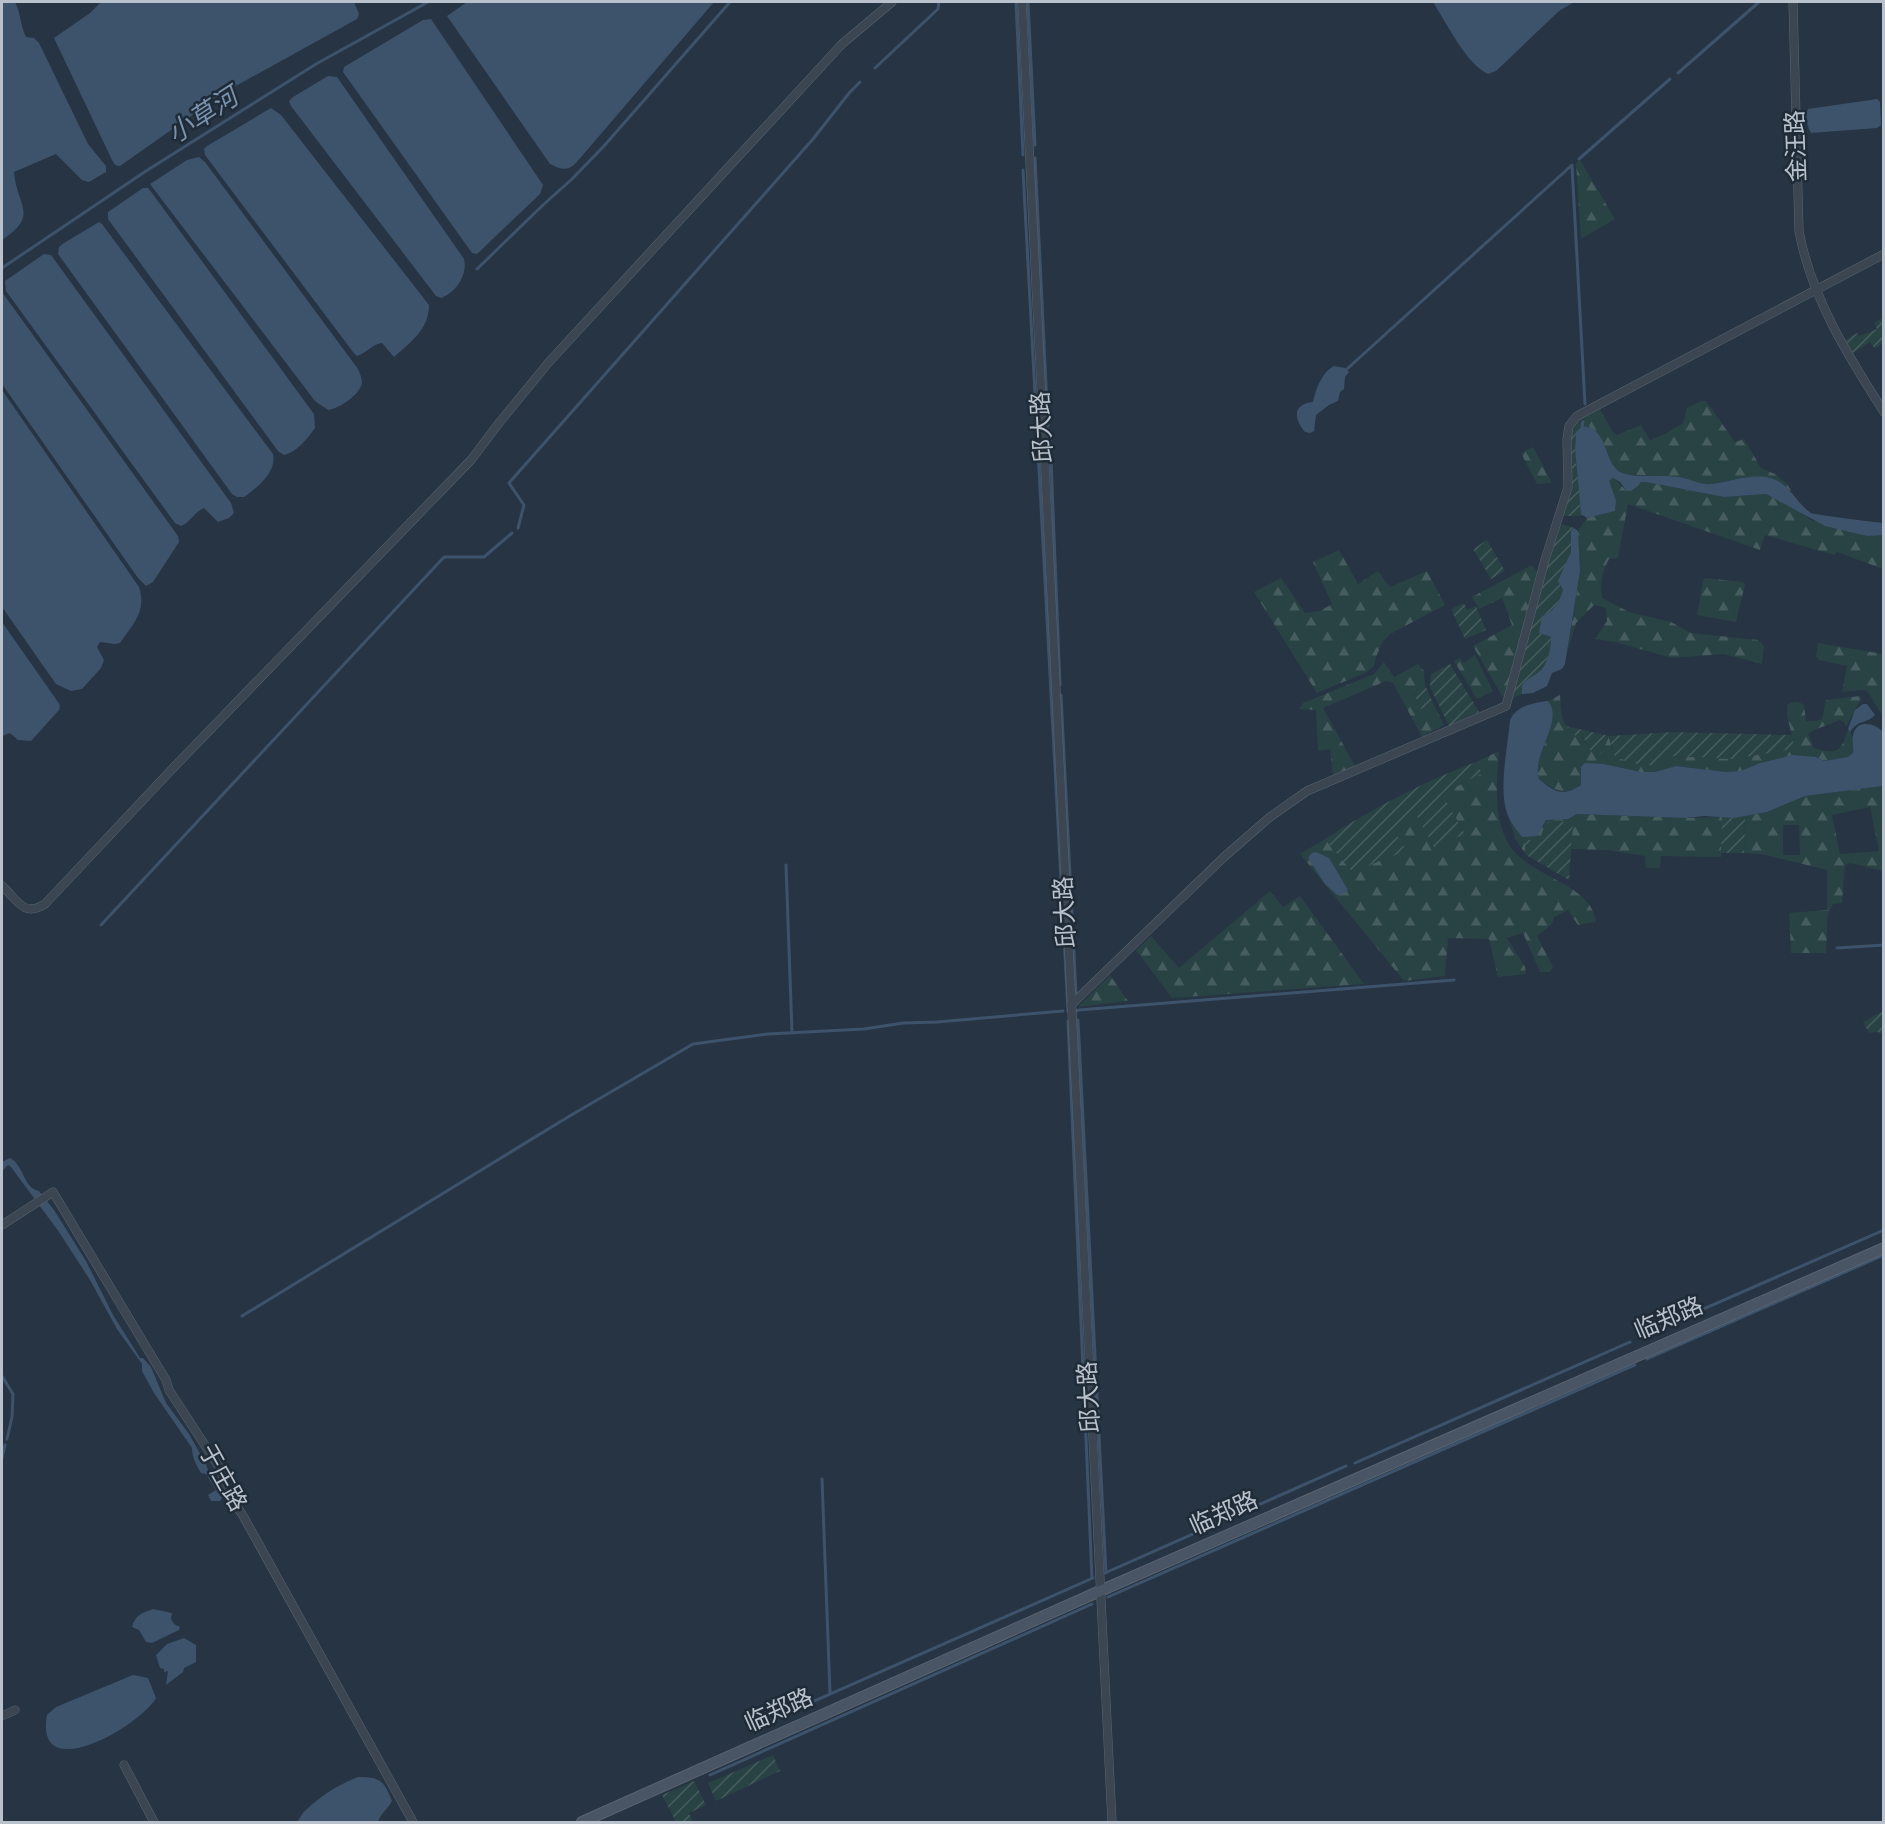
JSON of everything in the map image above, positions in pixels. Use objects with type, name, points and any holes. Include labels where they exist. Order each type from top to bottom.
[{"type":"main road","name":"临郑路","points":[[582,1822],[1884,1248]]},
{"type":"street","points":[[2,886],[25,909],[32,911],[45,904],[471,460],[549,362],[842,44],[892,2]]},
{"type":"street","name":"邱大路","points":[[1022,2],[1112,1822]]},
{"type":"street","name":"金汪路","points":[[1793,2],[1799,231],[1804,257],[1838,338],[1884,412]]},
{"type":"street","points":[[1071,1005],[1224,857],[1270,817],[1307,791],[1506,706],[1542,571],[1568,487],[1567,440],[1571,422],[1577,416],[1884,254]]},
{"type":"street","name":"于庄路","points":[[2,1226],[53,1192],[170,1390],[221,1470],[226,1492],[242,1514],[414,1822]]},
{"type":"street","points":[[2,1716],[15,1710]]},
{"type":"street","points":[[124,1765],[154,1822]]},
{"type":"green space","points":[[1580,160],[1615,219],[1581,239],[1576,164]]},
{"type":"green space","points":[[1883,317],[1883,343],[1875,349],[1870,342],[1853,353],[1845,340],[1857,333],[1859,336],[1877,329],[1874,323]]},
{"type":"green space","points":[[1706,401],[1735,442],[1744,439],[1761,468],[1775,474],[1787,484],[1792,492],[1776,480],[1749,477],[1701,484],[1686,478],[1623,474],[1615,468],[1589,426],[1582,426],[1583,415],[1599,407],[1612,431],[1617,435],[1641,425],[1650,440],[1683,423],[1687,408]]},
{"type":"green space","points":[[1583,415],[1582,426],[1576,432],[1575,449],[1581,513],[1584,516],[1564,516],[1570,493],[1571,431],[1576,421]]},
{"type":"green space","points":[[1533,447],[1552,483],[1537,484],[1521,453]]},
{"type":"green space","points":[[1613,478],[1626,490],[1641,482],[1646,482],[1724,497],[1766,494],[1811,520],[1867,536],[1883,535],[1883,569],[1837,552],[1834,555],[1765,535],[1760,550],[1628,504],[1618,558],[1609,559],[1603,573],[1602,598],[1629,612],[1671,622],[1691,633],[1758,640],[1764,646],[1762,664],[1723,654],[1672,658],[1615,642],[1595,639],[1607,621],[1606,608],[1594,605],[1576,623],[1567,653],[1580,571],[1578,531],[1587,518],[1615,511],[1609,481]]},
{"type":"green space","points":[[1563,524],[1574,528],[1571,531],[1571,552],[1560,586],[1563,590],[1553,609],[1542,616],[1544,635],[1551,637],[1549,655],[1541,670],[1522,685],[1522,694],[1513,698],[1533,612],[1560,527]]},
{"type":"green space","points":[[1487,540],[1505,571],[1491,579],[1473,549]]},
{"type":"green space","points":[[1339,550],[1358,584],[1378,571],[1390,587],[1427,571],[1445,605],[1390,634],[1382,643],[1374,666],[1367,672],[1317,693],[1254,592],[1281,578],[1305,613],[1320,611],[1332,604],[1313,562]]},
{"type":"green space","points":[[1532,565],[1538,573],[1507,695],[1502,696],[1473,646],[1512,625],[1502,598],[1479,609],[1472,597]]},
{"type":"green space","points":[[1705,578],[1743,582],[1745,585],[1736,622],[1697,615]]},
{"type":"green space","points":[[1464,603],[1467,610],[1476,606],[1486,630],[1465,639],[1451,609]]},
{"type":"green space","points":[[1818,643],[1883,654],[1883,717],[1868,692],[1863,690],[1842,692],[1847,666],[1819,660],[1816,656]]},
{"type":"green space","points":[[1475,655],[1493,691],[1477,699],[1454,661],[1460,658],[1464,663]]},
{"type":"green space","points":[[1384,662],[1394,677],[1418,664],[1424,671],[1425,685],[1413,693],[1421,709],[1433,703],[1444,725],[1422,737],[1393,683],[1386,681],[1323,708],[1355,766],[1333,775],[1330,749],[1318,751],[1316,710],[1299,709],[1303,703],[1374,674]]},
{"type":"green space","points":[[1450,664],[1479,712],[1449,726],[1430,687],[1431,674]]},
{"type":"green space","points":[[1425,685],[1433,703],[1421,709],[1413,692]]},
{"type":"green space","points":[[1560,695],[1562,715],[1570,731],[1582,737],[1596,755],[1601,754],[1609,736],[1612,750],[1667,759],[1674,756],[1733,759],[1794,744],[1787,716],[1787,705],[1798,702],[1804,705],[1806,721],[1816,721],[1822,719],[1826,700],[1860,696],[1861,699],[1846,727],[1840,720],[1808,734],[1814,748],[1833,751],[1843,743],[1848,729],[1852,737],[1853,753],[1848,757],[1824,761],[1816,757],[1794,755],[1760,763],[1741,771],[1726,772],[1676,766],[1655,772],[1640,772],[1604,764],[1581,785],[1567,791],[1559,790],[1539,779],[1538,769],[1539,759],[1553,718],[1548,701]]},
{"type":"green space","points":[[1566,726],[1609,736],[1601,754],[1596,755],[1590,750],[1583,737],[1576,736]]},
{"type":"green space","points":[[1672,732],[1792,735],[1794,745],[1792,749],[1733,759],[1674,756],[1659,764],[1643,766],[1615,757],[1609,736]]},
{"type":"green space","points":[[1499,751],[1498,808],[1507,841],[1528,864],[1583,897],[1592,908],[1596,922],[1578,925],[1568,910],[1554,917],[1552,924],[1537,936],[1553,967],[1550,972],[1540,972],[1523,933],[1507,938],[1525,967],[1526,974],[1498,977],[1489,939],[1448,938],[1445,976],[1404,981],[1300,854],[1325,839],[1353,873],[1406,851],[1394,831],[1417,816],[1465,834],[1442,794],[1482,773],[1476,762]]},
{"type":"green space","points":[[1476,762],[1482,773],[1442,794],[1465,834],[1434,847],[1417,816],[1394,831],[1407,851],[1353,873],[1325,839],[1399,796]]},
{"type":"green space","points":[[1883,786],[1883,871],[1850,863],[1845,866],[1842,903],[1833,904],[1828,914],[1826,953],[1791,953],[1789,913],[1827,910],[1827,870],[1761,854],[1744,853],[1745,816],[1767,812],[1805,796]],"holes":[[[1870,807],[1879,851],[1840,854],[1832,815]],[[1783,825],[1799,825],[1800,855],[1783,855]]]},
{"type":"green space","points":[[1577,814],[1722,817],[1721,857],[1661,856],[1660,868],[1646,868],[1645,856],[1607,850],[1571,849],[1573,823],[1541,840],[1525,840],[1526,855],[1515,838],[1509,817],[1522,837],[1541,829],[1546,820],[1568,819]]},
{"type":"green space","points":[[1745,816],[1744,853],[1721,853],[1722,817]]},
{"type":"green space","points":[[1548,822],[1573,822],[1569,880],[1526,855],[1525,840],[1541,840],[1542,832]]},
{"type":"green space","points":[[1270,891],[1283,907],[1300,896],[1364,984],[1172,998],[1136,950],[1151,936],[1179,968]]},
{"type":"green space","points":[[1110,975],[1128,1001],[1078,1007]]},
{"type":"green space","points":[[1883,1011],[1883,1034],[1869,1033],[1863,1022]]},
{"type":"green space","points":[[773,1755],[780,1771],[716,1801],[708,1783]]},
{"type":"green space","points":[[694,1781],[706,1805],[689,1813],[693,1822],[676,1822],[662,1795]]},
{"type":"water","points":[[2,2],[15,2],[26,37],[34,38],[39,43],[88,144],[106,166],[106,172],[89,182],[82,180],[56,154],[14,172],[23,217],[14,231],[2,240]]},
{"type":"water","points":[[101,2],[354,2],[359,14],[357,19],[225,92],[120,166],[115,165],[112,160],[54,38],[90,13]]},
{"type":"water","points":[[467,2],[714,2],[576,163],[570,168],[563,169],[550,164],[447,16]]},
{"type":"water","points":[[1433,2],[1574,2],[1559,11],[1496,71],[1488,74],[1464,52]]},
{"type":"water","points":[[431,19],[543,185],[540,194],[477,254],[472,253],[343,72],[344,67],[423,20]]},
{"type":"water","points":[[328,76],[337,77],[464,259],[464,271],[460,282],[446,296],[441,298],[436,296],[291,106],[289,101],[293,97]]},
{"type":"water","points":[[1877,99],[1880,102],[1881,125],[1877,128],[1811,133],[1807,118],[1808,109]]},
{"type":"water","points":[[271,108],[281,115],[429,305],[422,328],[413,340],[394,357],[382,343],[357,356],[353,352],[205,155],[204,149],[207,146]]},
{"type":"water","points":[[199,157],[205,162],[358,369],[362,381],[360,388],[343,404],[328,410],[315,401],[150,184],[187,160]]},
{"type":"water","points":[[143,188],[148,188],[152,193],[314,414],[315,428],[293,451],[284,455],[278,451],[108,219],[108,212]]},
{"type":"water","points":[[99,222],[273,454],[269,473],[244,497],[232,494],[58,254],[59,247],[64,243]]},
{"type":"water","points":[[44,254],[51,255],[231,503],[234,513],[229,518],[218,522],[204,508],[184,525],[175,523],[6,291],[5,281]]},
{"type":"water","points":[[2,292],[178,536],[179,542],[153,582],[146,586],[138,578],[2,384]]},
{"type":"water","points":[[1334,366],[1345,368],[1349,372],[1345,377],[1344,389],[1340,392],[1338,401],[1316,415],[1314,431],[1305,432],[1297,417],[1298,409],[1306,403],[1313,402],[1323,377]]},
{"type":"water","points":[[2,390],[139,587],[141,603],[134,623],[120,643],[100,642],[97,647],[104,660],[101,668],[82,689],[71,691],[56,684],[2,607]]},
{"type":"water","points":[[1582,426],[1591,428],[1597,433],[1613,464],[1625,474],[1677,477],[1707,484],[1748,477],[1770,478],[1777,480],[1787,488],[1811,513],[1883,523],[1883,535],[1867,536],[1825,526],[1766,494],[1724,497],[1646,482],[1641,482],[1631,491],[1626,490],[1620,482],[1613,478],[1609,481],[1616,501],[1615,511],[1587,518],[1581,514],[1575,449],[1576,432]]},
{"type":"water","points":[[1574,528],[1578,531],[1580,571],[1565,664],[1562,669],[1552,673],[1547,686],[1533,693],[1522,694],[1522,685],[1541,670],[1550,650],[1551,637],[1539,633],[1542,616],[1553,609],[1563,590],[1558,581],[1571,552],[1571,531]]},
{"type":"water","points":[[2,622],[60,705],[59,710],[31,741],[18,740],[10,733],[2,736]]},
{"type":"water","points":[[1548,701],[1553,718],[1539,759],[1538,769],[1539,779],[1554,790],[1564,792],[1581,785],[1581,767],[1585,763],[1604,764],[1641,772],[1655,772],[1676,766],[1726,772],[1741,771],[1760,763],[1793,755],[1816,757],[1824,761],[1848,757],[1853,753],[1854,732],[1856,728],[1864,724],[1872,725],[1883,732],[1883,786],[1805,796],[1767,812],[1734,818],[1577,814],[1568,819],[1546,820],[1537,836],[1522,837],[1509,818],[1504,796],[1504,770],[1510,720],[1521,708]]},
{"type":"water","points":[[1867,704],[1875,715],[1856,725],[1850,732],[1848,729],[1855,710]]},
{"type":"water","points":[[1316,852],[1329,858],[1348,890],[1347,892],[1337,895],[1325,884],[1308,858]]},
{"type":"water","points":[[10,1158],[15,1161],[30,1186],[39,1191],[54,1210],[86,1261],[113,1315],[140,1358],[143,1358],[151,1367],[166,1403],[189,1434],[221,1493],[223,1497],[220,1501],[211,1501],[208,1495],[216,1490],[206,1474],[201,1473],[192,1448],[154,1393],[142,1371],[142,1364],[117,1329],[90,1280],[59,1232],[11,1167],[8,1165],[2,1171],[2,1162]]},
{"type":"water","points":[[153,1609],[172,1613],[171,1619],[180,1627],[179,1630],[152,1643],[146,1642],[139,1630],[132,1627],[137,1617]]},
{"type":"water","points":[[184,1638],[196,1645],[196,1662],[184,1668],[183,1672],[166,1685],[168,1671],[164,1672],[164,1669],[160,1668],[156,1655],[167,1644]]},
{"type":"water","points":[[133,1675],[148,1678],[156,1698],[130,1723],[111,1735],[71,1749],[56,1747],[47,1736],[47,1715],[56,1707]]},
{"type":"water","points":[[358,1777],[377,1779],[389,1794],[392,1801],[378,1822],[297,1822],[304,1812],[323,1796]]},
{"type":"waterway","name":"小草河","points":[[2,268],[146,171],[316,64],[428,2]]},
{"type":"waterway","points":[[477,269],[604,146],[730,2]]},
{"type":"waterway","points":[[875,68],[938,9],[939,2]]},
{"type":"waterway","points":[[1016,2],[1023,155]]},
{"type":"waterway","points":[[1028,2],[1035,145]]},
{"type":"waterway","points":[[1678,73],[1759,2]]},
{"type":"waterway","points":[[1579,159],[1670,79]]},
{"type":"waterway","points":[[518,528],[524,505],[509,483],[813,139],[860,82]]},
{"type":"waterway","points":[[1035,158],[1048,426]]},
{"type":"waterway","points":[[1347,369],[1572,165]]},
{"type":"waterway","points":[[1572,166],[1585,404]]},
{"type":"waterway","points":[[1023,170],[1068,1011]]},
{"type":"waterway","points":[[1582,426],[1583,422]]},
{"type":"waterway","points":[[1050,434],[1060,685]]},
{"type":"waterway","points":[[101,925],[444,557],[484,557],[512,533]]},
{"type":"waterway","points":[[1061,695],[1076,994]]},
{"type":"waterway","points":[[786,865],[792,1033]]},
{"type":"waterway","points":[[1837,948],[1884,945]]},
{"type":"waterway","points":[[1079,1010],[1454,980]]},
{"type":"waterway","points":[[242,1316],[568,1117],[693,1044],[768,1034],[864,1029],[903,1023],[1063,1011]]},
{"type":"waterway","points":[[1078,1020],[1106,1573]]},
{"type":"waterway","points":[[1068,1021],[1092,1578]]},
{"type":"waterway","points":[[1644,1335],[1884,1230]]},
{"type":"waterway","points":[[1647,1359],[1884,1255]]},
{"type":"waterway","points":[[1355,1463],[1630,1342]]},
{"type":"waterway","points":[[1108,1597],[1635,1365]]},
{"type":"waterway","points":[[2,1376],[13,1394],[12,1417],[7,1439]]},
{"type":"waterway","points":[[2,1458],[5,1445]]},
{"type":"waterway","points":[[1105,1573],[1346,1466]]},
{"type":"waterway","points":[[822,1479],[830,1693]]},
{"type":"waterway","points":[[758,1726],[1093,1578]]},
{"type":"waterway","points":[[710,1775],[1092,1604]]}]
